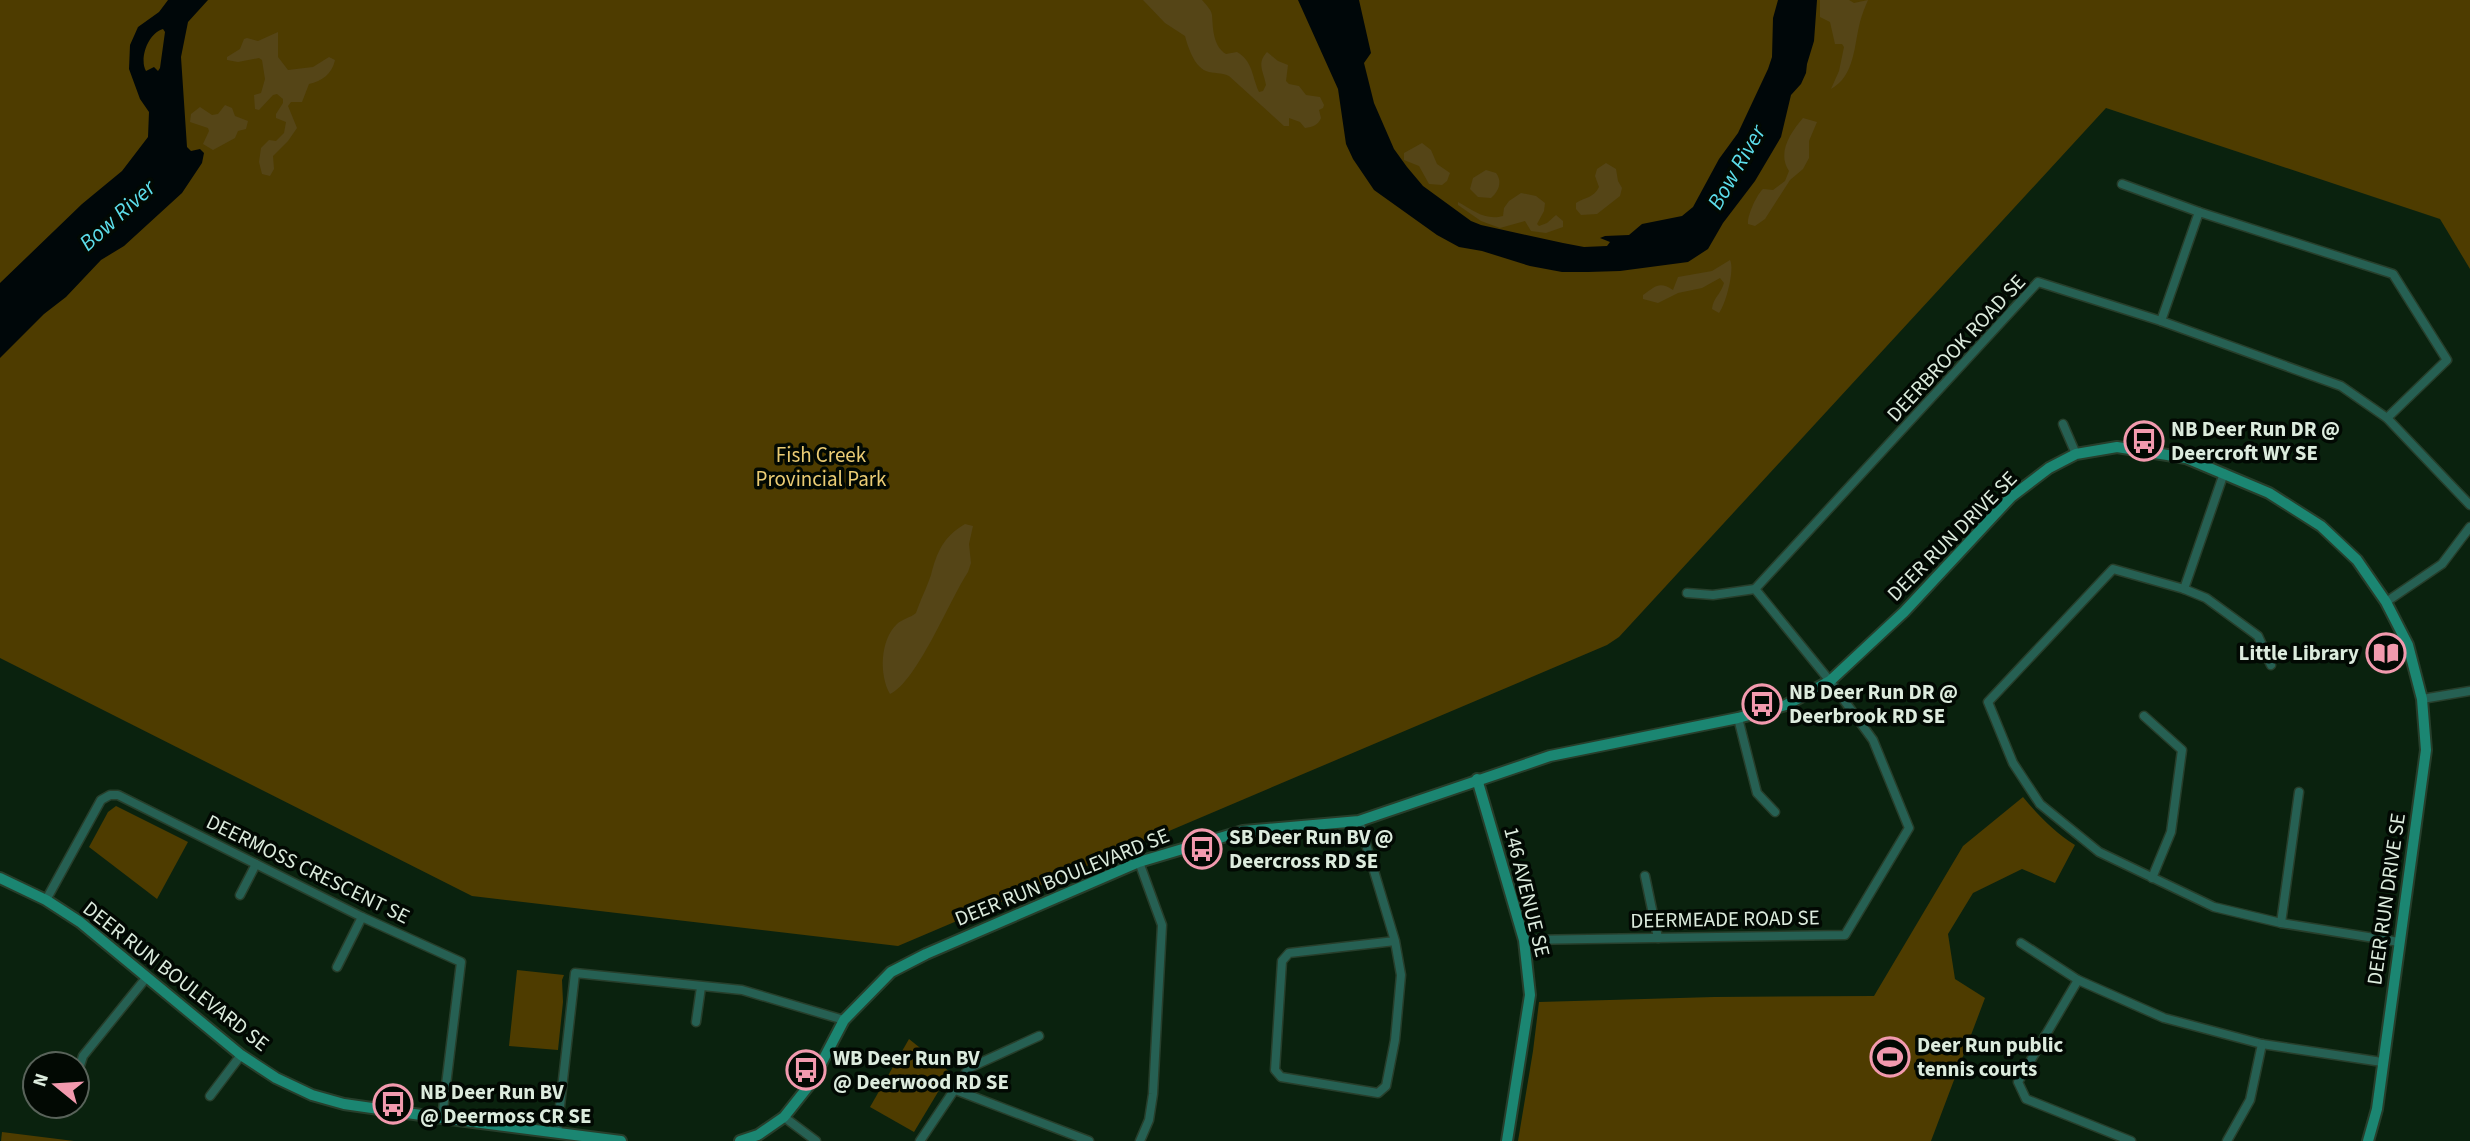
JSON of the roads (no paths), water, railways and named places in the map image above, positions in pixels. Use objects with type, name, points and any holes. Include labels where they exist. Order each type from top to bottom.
[{"type":"street","points":[[2122,184],[2199,212],[2393,274],[2447,360],[2387,418]]},
{"type":"street","points":[[2161,321],[2199,212]]},
{"type":"street","name":"DEERBROOK ROAD SE","points":[[1755,589],[2038,282],[2161,321],[2341,386],[2387,418],[2470,505]]},
{"type":"street","points":[[2063,424],[2077,454]]},
{"type":"street","name":"DEER RUN DRIVE SE","points":[[1477,779],[1550,756],[1738,718],[1786,705],[1830,681],[1904,612],[2011,498],[2049,468],[2077,454],[2117,447],[2186,458],[2224,473],[2269,493],[2321,526],[2357,560],[2386,602],[2408,645],[2422,699],[2426,750],[2376,1109],[2368,1141]]},
{"type":"street","points":[[2185,589],[2224,473]]},
{"type":"street","points":[[2386,602],[2442,564],[2470,527]]},
{"type":"street","points":[[2271,665],[2258,636],[2206,598],[2185,589],[2113,569],[1988,702],[2013,763],[2040,804],[2099,852],[2214,907],[2281,923],[2399,942]]},
{"type":"street","points":[[1687,593],[1713,595],[1755,589],[1830,681]]},
{"type":"street","name":"DEERMEADE ROAD SE","points":[[1524,940],[1845,935],[1909,828],[1873,740],[1830,681]]},
{"type":"street","points":[[2422,699],[2470,691]]},
{"type":"street","points":[[2144,716],[2182,750],[2171,832],[2152,878]]},
{"type":"street","points":[[1738,718],[1757,793],[1775,812]]},
{"type":"street","name":"DEER RUN BOULEVARD SE","points":[[740,1141],[758,1135],[784,1117],[811,1083],[844,1020],[891,972],[926,954],[1139,862],[1243,831],[1359,821],[1477,779]]},
{"type":"street","name":"146 AVENUE SE","points":[[1477,779],[1524,940],[1530,995],[1507,1141]]},
{"type":"street","points":[[2281,923],[2299,792]]},
{"type":"street","name":"DEERMOSS CRESCENT SE","points":[[46,900],[101,800],[110,795],[118,795],[362,917],[461,962],[442,1118]]},
{"type":"street","points":[[1359,821],[1395,941],[1401,975],[1395,1040],[1386,1086],[1378,1093],[1281,1077],[1275,1070],[1282,961],[1289,953],[1395,941]]},
{"type":"street","points":[[1139,862],[1161,925],[1153,1094],[1149,1120],[1140,1141]]},
{"type":"street","points":[[240,895],[256,864]]},
{"type":"street","points":[[1645,876],[1658,938]]},
{"type":"street","name":"DEER RUN BOULEVARD SE","points":[[0,878],[46,900],[80,922],[241,1055],[276,1078],[312,1095],[344,1104],[621,1141]]},
{"type":"street","points":[[337,967],[362,917]]},
{"type":"street","points":[[2021,943],[2078,980],[2164,1018],[2262,1044],[2382,1062]]},
{"type":"street","points":[[557,1133],[576,973],[742,990],[844,1020]]},
{"type":"street","points":[[88,1050],[146,978]]},
{"type":"street","points":[[2078,980],[2018,1082],[2026,1099],[2131,1141]]},
{"type":"street","points":[[696,1022],[701,987]]},
{"type":"street","points":[[920,1141],[969,1068],[1039,1036]]},
{"type":"street","points":[[2227,1141],[2250,1100],[2262,1044]]},
{"type":"street","points":[[210,1096],[241,1055]]},
{"type":"street","points":[[954,1089],[1090,1141]]},
{"type":"street","points":[[784,1117],[816,1141]]},
{"type":"water","name":"Bow River","points":[[168,0],[208,0],[188,22],[181,57],[187,147],[191,151],[200,149],[204,153],[202,163],[182,193],[124,246],[101,260],[66,297],[44,314],[0,358],[0,283],[82,204],[122,171],[148,137],[149,112],[140,99],[129,69],[130,45],[138,27],[159,12]],"holes":[[[163,29],[165,32],[160,68],[158,71],[154,67],[146,71],[146,47],[158,31]]]},
{"type":"water","name":"Bow River","points":[[1298,0],[1359,0],[1371,53],[1364,63],[1374,103],[1394,149],[1423,186],[1471,221],[1481,225],[1584,247],[1607,246],[1610,242],[1600,238],[1629,235],[1642,224],[1682,216],[1693,207],[1719,159],[1738,133],[1768,69],[1772,57],[1773,18],[1778,0],[1817,0],[1814,41],[1806,73],[1791,95],[1781,137],[1755,181],[1723,223],[1708,249],[1688,262],[1620,271],[1562,272],[1459,247],[1437,235],[1374,190],[1346,144],[1338,89]]},
{"type":"place","name":"NB Deer Run DR @ Deercroft WY SE","points":[[2144,441]]},
{"type":"place","name":"Little Library","points":[[2386,653]]},
{"type":"place","name":"NB Deer Run DR @ Deerbrook RD SE","points":[[1762,704]]},
{"type":"place","name":"SB Deer Run BV @ Deercross RD SE","points":[[1202,849]]},
{"type":"place","name":"Deer Run public tennis courts","points":[[1890,1057]]},
{"type":"place","name":"WB Deer Run BV @ Deerwood RD SE","points":[[806,1070]]},
{"type":"place","name":"NB Deer Run BV @ Deermoss CR SE","points":[[393,1104]]},
{"type":"park label","name":"Fish Creek Provincial Park","points":[[821,467]]}]
